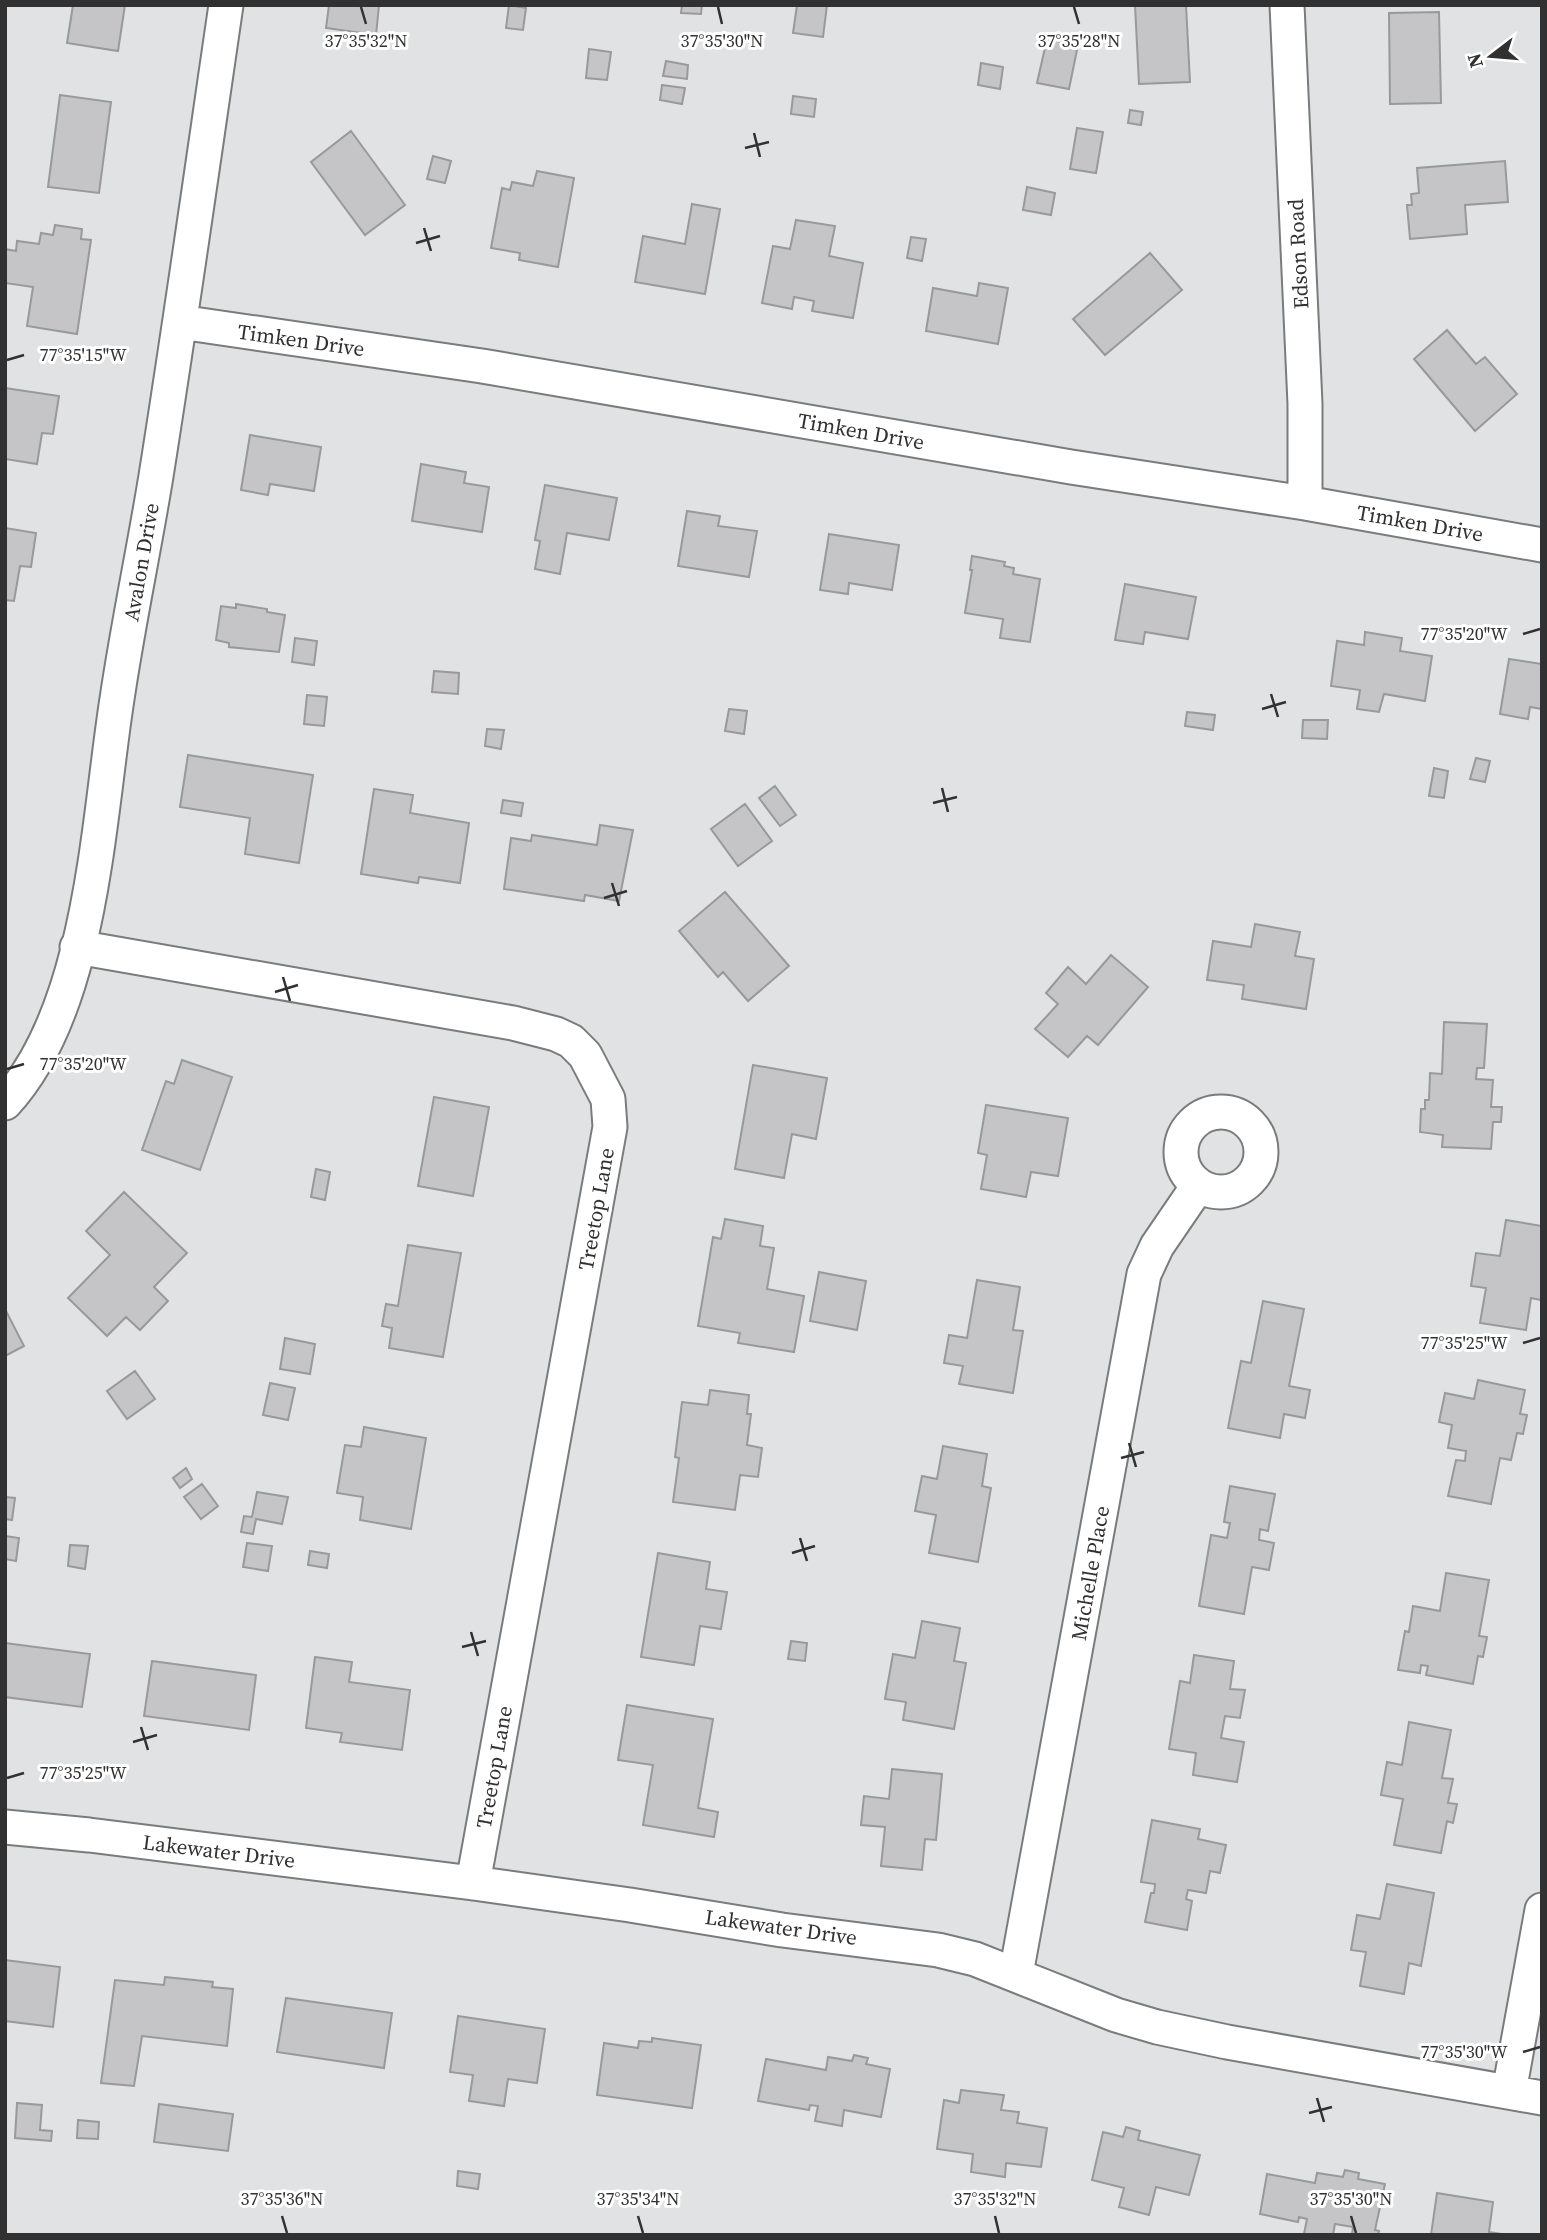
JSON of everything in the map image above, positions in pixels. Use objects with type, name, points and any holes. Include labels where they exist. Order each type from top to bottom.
[{"type":"street","name":"Avalon Drive","points":[[5,1103],[36,1062],[59,1008],[92,886],[117,699],[156,478],[226,5]]},
{"type":"street","name":"Edson Road","points":[[1287,5],[1305,404],[1305,503]]},
{"type":"street","name":"Timken Drive","points":[[180,322],[482,366],[1542,545]]},
{"type":"street","name":"Treetop Lane","points":[[77,947],[513,1023],[556,1034],[570,1041],[585,1055],[608,1099],[610,1127],[473,1883]]},
{"type":"street","name":"Michelle Place","points":[[1016,1974],[1144,1274],[1157,1246],[1198,1186]]},
{"type":"street","name":"Lakewater Drive","points":[[5,1827],[473,1883],[782,1930],[938,1950],[975,1959],[1116,2015],[1157,2027],[1542,2098]]},
{"type":"street","points":[[1509,2092],[1542,1910]]},
{"type":"building","points":[[73,5],[125,5],[118,51],[67,43]]},
{"type":"building","points":[[329,5],[379,5],[376,35],[326,28]]},
{"type":"building","points":[[509,5],[526,8],[523,30],[506,28]]},
{"type":"building","points":[[682,5],[702,5],[701,14],[681,13]]},
{"type":"building","points":[[797,5],[827,5],[823,37],[793,33]]},
{"type":"building","points":[[1135,5],[1186,5],[1190,82],[1139,84]]},
{"type":"building","points":[[1439,12],[1441,103],[1390,104],[1389,13]]},
{"type":"building","points":[[1047,39],[1078,45],[1069,89],[1037,83]]},
{"type":"building","points":[[589,49],[611,52],[607,80],[586,78]]},
{"type":"building","points":[[666,61],[688,65],[687,79],[663,76]]},
{"type":"building","points":[[981,63],[1003,67],[1000,89],[978,85]]},
{"type":"building","points":[[662,85],[685,88],[682,104],[660,100]]},
{"type":"building","points":[[60,95],[111,102],[99,193],[48,187]]},
{"type":"building","points":[[793,96],[816,99],[814,117],[791,114]]},
{"type":"building","points":[[1130,110],[1143,112],[1141,125],[1128,123]]},
{"type":"building","points":[[1077,128],[1103,132],[1096,173],[1070,169]]},
{"type":"building","points":[[351,131],[405,205],[365,235],[311,162]]},
{"type":"building","points":[[433,156],[451,161],[445,183],[427,179]]},
{"type":"building","points":[[1505,161],[1508,202],[1465,205],[1467,234],[1410,239],[1407,205],[1412,205],[1411,194],[1419,193],[1417,168]]},
{"type":"building","points":[[537,171],[574,178],[558,267],[519,260],[520,253],[491,248],[502,188],[510,190],[512,182],[533,186]]},
{"type":"building","points":[[1027,187],[1055,193],[1051,215],[1023,210]]},
{"type":"building","points":[[692,204],[720,209],[705,294],[635,282],[643,236],[685,244]]},
{"type":"building","points":[[796,220],[835,226],[829,256],[863,263],[853,318],[812,311],[814,301],[794,297],[792,309],[762,303],[773,246],[790,249]]},
{"type":"building","points":[[55,225],[82,229],[81,239],[91,240],[77,334],[27,326],[33,287],[5,283],[5,249],[16,251],[17,241],[39,244],[41,233],[53,235]]},
{"type":"building","points":[[911,237],[926,239],[922,261],[907,258]]},
{"type":"building","points":[[1150,253],[1182,290],[1105,355],[1073,319]]},
{"type":"building","points":[[979,283],[1008,288],[998,344],[926,331],[933,288],[977,296]]},
{"type":"building","points":[[1447,330],[1476,364],[1485,357],[1517,394],[1475,431],[1414,359]]},
{"type":"building","points":[[5,388],[59,396],[53,434],[42,433],[37,464],[5,459]]},
{"type":"building","points":[[250,435],[321,447],[314,491],[270,484],[268,495],[241,490]]},
{"type":"building","points":[[421,464],[466,472],[464,483],[489,487],[482,532],[412,521]]},
{"type":"building","points":[[545,485],[617,498],[609,540],[567,533],[560,574],[535,569],[540,541],[535,540]]},
{"type":"building","points":[[687,511],[720,516],[718,526],[757,531],[749,577],[678,566]]},
{"type":"building","points":[[5,528],[36,533],[31,567],[20,566],[14,601],[5,600]]},
{"type":"building","points":[[829,534],[899,545],[892,590],[849,583],[848,594],[820,590]]},
{"type":"building","points":[[972,556],[1005,562],[1004,566],[1014,568],[1013,574],[1040,579],[1030,642],[1000,638],[1003,619],[965,613]]},
{"type":"building","points":[[1125,584],[1196,597],[1188,639],[1145,632],[1143,644],[1115,640]]},
{"type":"building","points":[[236,604],[285,615],[279,652],[229,647],[229,643],[216,640],[221,606],[236,608]]},
{"type":"building","points":[[1365,632],[1402,638],[1400,651],[1432,656],[1425,701],[1384,694],[1379,712],[1357,709],[1360,690],[1331,686],[1337,641],[1364,645]]},
{"type":"building","points":[[295,638],[317,641],[314,665],[292,662]]},
{"type":"building","points":[[1509,659],[1542,664],[1542,709],[1530,707],[1528,719],[1500,714]]},
{"type":"building","points":[[434,671],[459,673],[458,694],[432,692]]},
{"type":"building","points":[[307,695],[327,697],[324,726],[304,724]]},
{"type":"building","points":[[729,709],[747,711],[744,734],[725,731]]},
{"type":"building","points":[[1187,712],[1215,715],[1213,730],[1185,726]]},
{"type":"building","points":[[1303,720],[1328,720],[1327,739],[1302,738]]},
{"type":"building","points":[[487,729],[504,730],[501,749],[485,746]]},
{"type":"building","points":[[188,755],[313,775],[299,863],[245,854],[250,818],[180,807]]},
{"type":"building","points":[[1476,758],[1490,761],[1485,782],[1470,779]]},
{"type":"building","points":[[1434,768],[1448,771],[1444,798],[1429,796]]},
{"type":"building","points":[[775,786],[796,815],[780,826],[759,798]]},
{"type":"building","points":[[374,789],[413,795],[410,813],[469,823],[460,883],[419,877],[418,883],[361,874]]},
{"type":"building","points":[[503,800],[523,803],[521,816],[501,813]]},
{"type":"building","points":[[745,804],[772,841],[738,866],[711,829]]},
{"type":"building","points":[[600,825],[633,830],[619,901],[585,895],[584,901],[504,889],[511,838],[531,841],[532,835],[597,845]]},
{"type":"building","points":[[725,892],[789,966],[748,1001],[723,972],[718,977],[679,931]]},
{"type":"building","points":[[1255,924],[1300,932],[1295,956],[1314,959],[1306,1009],[1242,999],[1244,985],[1207,980],[1213,941],[1251,947]]},
{"type":"building","points":[[1111,955],[1148,987],[1098,1045],[1087,1036],[1068,1057],[1035,1029],[1058,1004],[1046,993],[1068,967],[1086,984]]},
{"type":"building","points":[[1444,1022],[1487,1024],[1484,1068],[1477,1068],[1476,1079],[1493,1080],[1491,1107],[1502,1107],[1501,1122],[1493,1122],[1491,1149],[1442,1147],[1443,1135],[1420,1132],[1421,1109],[1425,1109],[1425,1100],[1429,1100],[1430,1073],[1442,1074]]},
{"type":"building","points":[[182,1060],[232,1077],[200,1170],[142,1150],[166,1081],[174,1084]]},
{"type":"building","points":[[753,1065],[827,1078],[816,1139],[792,1134],[784,1178],[735,1169]]},
{"type":"building","points":[[434,1097],[489,1107],[473,1196],[418,1186]]},
{"type":"building","points":[[986,1105],[1068,1118],[1058,1176],[1031,1172],[1026,1197],[981,1189],[987,1155],[978,1153]]},
{"type":"building","points":[[316,1169],[330,1172],[325,1200],[311,1197]]},
{"type":"building","points":[[124,1192],[187,1253],[154,1287],[168,1301],[140,1330],[126,1317],[107,1336],[68,1298],[110,1255],[86,1231]]},
{"type":"building","points":[[725,1219],[763,1226],[760,1246],[774,1248],[767,1289],[804,1296],[794,1352],[738,1343],[740,1333],[698,1326],[713,1237],[721,1239]]},
{"type":"building","points":[[1506,1220],[1542,1226],[1542,1294],[1541,1300],[1531,1298],[1526,1330],[1480,1323],[1486,1288],[1471,1286],[1476,1253],[1500,1256]]},
{"type":"building","points":[[408,1245],[461,1253],[443,1357],[389,1348],[392,1328],[382,1326],[386,1304],[398,1306]]},
{"type":"building","points":[[819,1272],[866,1281],[857,1330],[810,1321]]},
{"type":"building","points":[[977,1280],[1020,1287],[1013,1330],[1023,1331],[1013,1393],[959,1384],[963,1366],[944,1363],[949,1335],[967,1338]]},
{"type":"building","points":[[1263,1301],[1304,1309],[1289,1386],[1310,1390],[1305,1418],[1284,1414],[1280,1438],[1228,1428],[1241,1361],[1251,1363]]},
{"type":"building","points":[[5,1309],[24,1346],[5,1356]]},
{"type":"building","points":[[285,1338],[315,1344],[310,1374],[280,1369]]},
{"type":"building","points":[[135,1371],[155,1399],[127,1419],[107,1391]]},
{"type":"building","points":[[1478,1380],[1525,1390],[1520,1414],[1527,1415],[1523,1434],[1517,1433],[1511,1460],[1500,1458],[1491,1504],[1448,1496],[1456,1460],[1465,1461],[1466,1451],[1448,1448],[1452,1425],[1439,1422],[1445,1393],[1474,1399]]},
{"type":"building","points":[[270,1383],[295,1388],[288,1420],[263,1415]]},
{"type":"building","points":[[710,1390],[749,1395],[747,1414],[751,1414],[747,1445],[762,1448],[758,1477],[740,1475],[735,1510],[673,1502],[682,1402],[708,1405]]},
{"type":"building","points":[[364,1427],[426,1438],[411,1529],[360,1520],[363,1497],[337,1493],[345,1445],[361,1447]]},
{"type":"building","points":[[943,1446],[987,1454],[982,1486],[991,1488],[978,1562],[929,1553],[936,1515],[915,1511],[922,1476],[937,1479]]},
{"type":"building","points":[[186,1468],[192,1479],[180,1488],[173,1478]]},
{"type":"building","points":[[202,1484],[218,1506],[201,1519],[184,1497]]},
{"type":"building","points":[[1230,1486],[1275,1494],[1268,1531],[1260,1529],[1259,1540],[1274,1543],[1269,1570],[1252,1567],[1244,1614],[1199,1606],[1211,1535],[1227,1538],[1230,1523],[1224,1522]]},
{"type":"building","points":[[257,1492],[288,1497],[282,1524],[256,1519],[253,1534],[241,1532],[244,1516],[252,1517]]},
{"type":"building","points":[[5,1497],[15,1498],[12,1520],[5,1519]]},
{"type":"building","points":[[5,1536],[19,1538],[16,1561],[5,1559]]},
{"type":"building","points":[[247,1543],[272,1546],[268,1571],[243,1567]]},
{"type":"building","points":[[70,1545],[88,1546],[85,1569],[68,1566]]},
{"type":"building","points":[[310,1551],[329,1554],[327,1568],[308,1565]]},
{"type":"building","points":[[658,1553],[710,1562],[706,1589],[727,1592],[721,1629],[700,1626],[694,1665],[641,1657]]},
{"type":"building","points":[[1446,1573],[1489,1580],[1479,1636],[1487,1637],[1483,1657],[1478,1656],[1473,1684],[1426,1675],[1428,1666],[1421,1665],[1420,1673],[1398,1670],[1413,1606],[1440,1611]]},
{"type":"building","points":[[922,1621],[960,1628],[954,1661],[966,1663],[954,1729],[903,1720],[906,1702],[885,1699],[893,1654],[915,1658]]},
{"type":"building","points":[[791,1641],[807,1643],[805,1661],[788,1659]]},
{"type":"building","points":[[5,1643],[90,1654],[82,1707],[5,1697]]},
{"type":"building","points":[[1194,1655],[1234,1661],[1230,1689],[1245,1690],[1240,1718],[1225,1716],[1221,1738],[1244,1742],[1237,1782],[1193,1775],[1196,1753],[1169,1749],[1180,1681],[1190,1683]]},
{"type":"building","points":[[315,1657],[352,1662],[349,1682],[410,1690],[402,1750],[340,1742],[342,1733],[306,1728]]},
{"type":"building","points":[[152,1661],[256,1675],[249,1730],[144,1716]]},
{"type":"building","points":[[627,1705],[713,1719],[698,1808],[718,1812],[714,1837],[643,1825],[653,1765],[618,1760]]},
{"type":"building","points":[[1409,1722],[1451,1730],[1442,1778],[1453,1779],[1448,1803],[1457,1804],[1453,1823],[1447,1821],[1441,1853],[1394,1845],[1403,1799],[1381,1795],[1387,1762],[1402,1765]]},
{"type":"building","points":[[892,1769],[942,1774],[936,1840],[925,1839],[922,1870],[881,1866],[885,1827],[861,1825],[864,1796],[889,1799]]},
{"type":"building","points":[[1152,1820],[1200,1829],[1198,1839],[1226,1845],[1220,1873],[1210,1871],[1206,1893],[1188,1890],[1186,1899],[1192,1901],[1187,1930],[1145,1922],[1155,1884],[1141,1882]]},
{"type":"building","points":[[1387,1884],[1434,1893],[1421,1966],[1409,1963],[1404,1994],[1360,1986],[1366,1952],[1351,1950],[1357,1915],[1380,1919]]},
{"type":"building","points":[[5,1960],[60,1967],[53,2027],[5,2021]]},
{"type":"building","points":[[165,1977],[213,1982],[212,1987],[233,1989],[227,2046],[142,2036],[134,2086],[101,2083],[115,1980],[164,1985]]},
{"type":"building","points":[[286,1998],[392,2013],[384,2068],[277,2052]]},
{"type":"building","points":[[458,2016],[545,2029],[537,2083],[508,2079],[504,2106],[469,2101],[473,2075],[450,2072]]},
{"type":"building","points":[[652,2038],[701,2045],[692,2108],[597,2095],[604,2043],[638,2048],[639,2041],[652,2042]]},
{"type":"building","points":[[854,2055],[868,2058],[866,2064],[890,2069],[881,2117],[844,2110],[842,2126],[815,2121],[818,2106],[810,2105],[809,2110],[758,2101],[766,2059],[826,2070],[828,2057],[852,2061]]},
{"type":"building","points":[[961,2090],[1004,2095],[1001,2110],[1019,2112],[1017,2123],[1047,2128],[1041,2167],[1006,2163],[1005,2177],[971,2172],[973,2154],[937,2149],[944,2100],[959,2103]]},
{"type":"building","points":[[17,2103],[42,2105],[40,2130],[52,2131],[51,2141],[15,2138]]},
{"type":"building","points":[[159,2104],[233,2114],[228,2151],[154,2142]]},
{"type":"building","points":[[78,2120],[99,2122],[98,2139],[77,2138]]},
{"type":"building","points":[[1126,2127],[1140,2131],[1138,2140],[1200,2155],[1189,2195],[1156,2187],[1149,2215],[1119,2207],[1124,2188],[1092,2180],[1103,2132],[1123,2137]]},
{"type":"building","points":[[1345,2170],[1359,2173],[1358,2179],[1385,2184],[1375,2230],[1379,2231],[1378,2235],[1352,2235],[1353,2227],[1335,2224],[1333,2235],[1304,2234],[1307,2219],[1299,2217],[1298,2222],[1260,2214],[1267,2174],[1315,2183],[1317,2173],[1343,2177]]},
{"type":"building","points":[[458,2171],[480,2174],[478,2189],[457,2186]]},
{"type":"building","points":[[1437,2193],[1493,2202],[1489,2232],[1508,2235],[1431,2235]]}]
